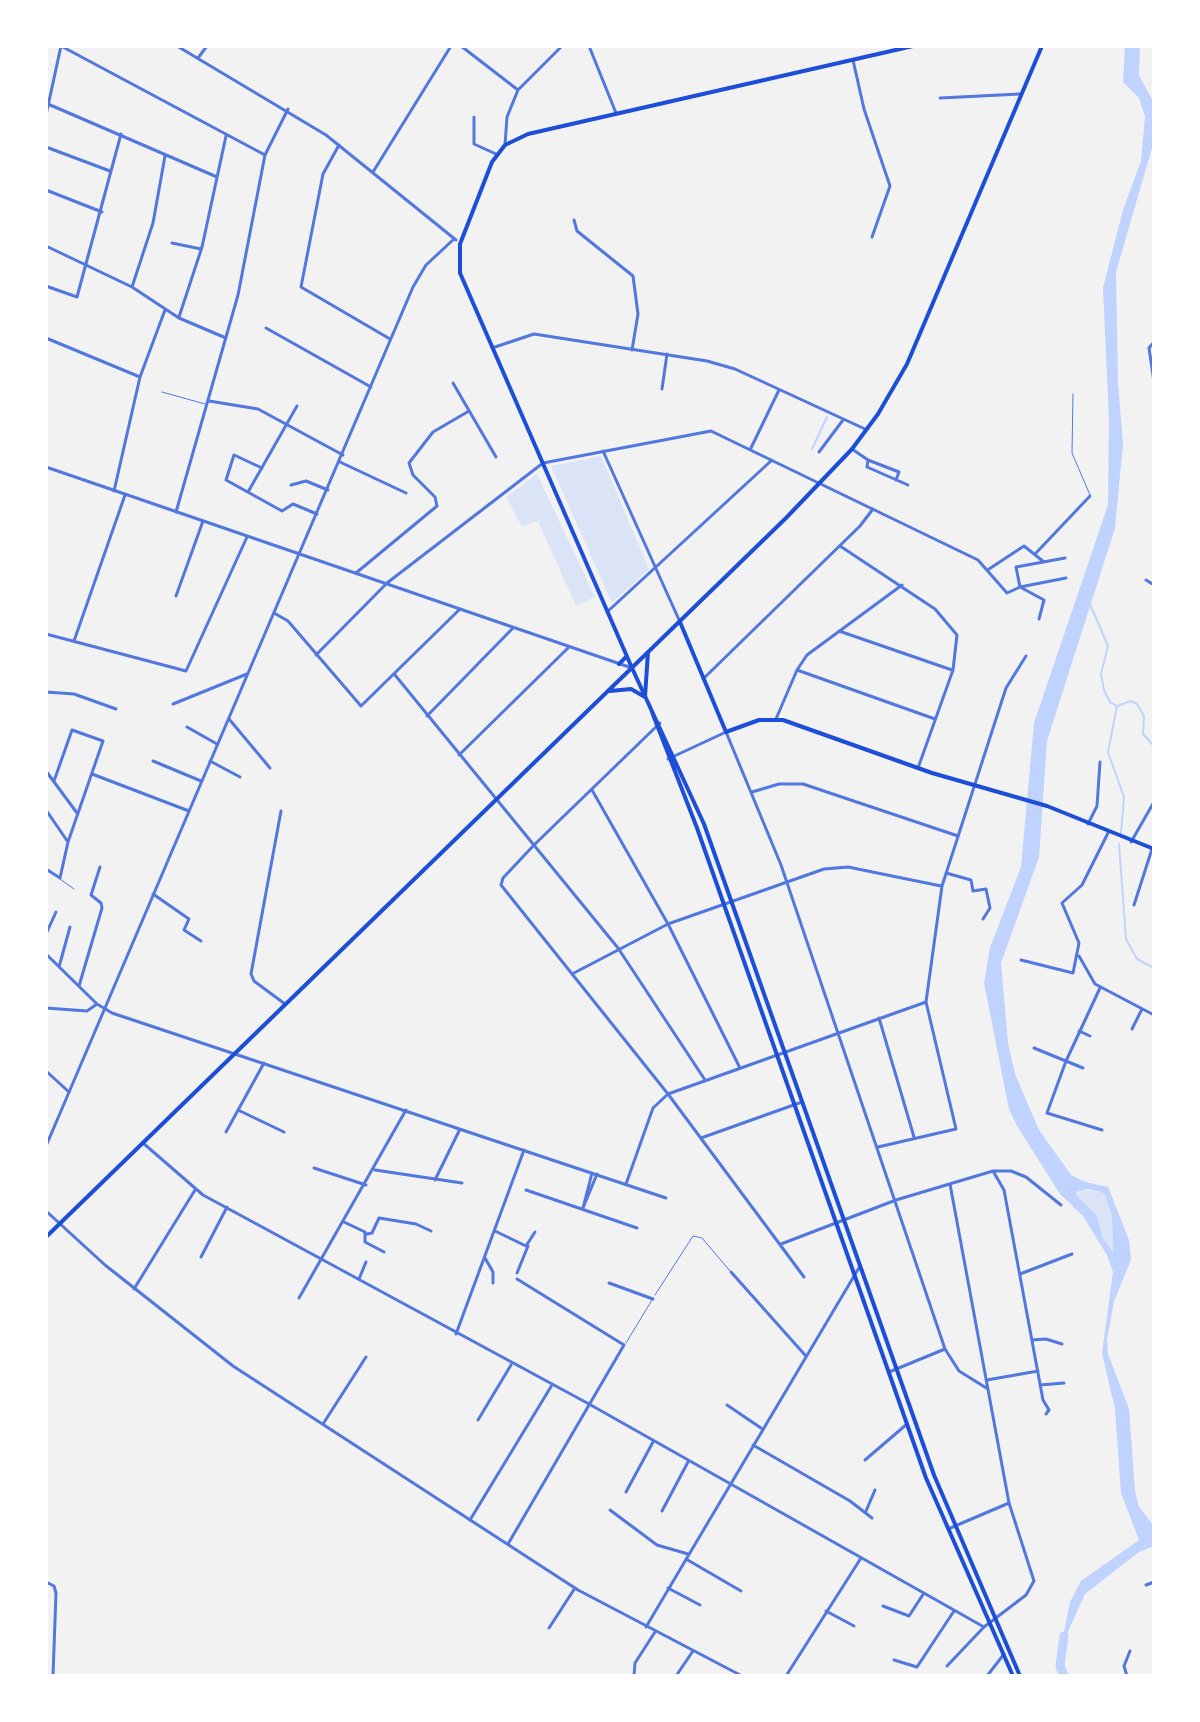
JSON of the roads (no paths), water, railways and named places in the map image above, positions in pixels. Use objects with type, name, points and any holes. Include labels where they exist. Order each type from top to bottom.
[{"type":"main road","points":[[913,46],[528,134],[505,145],[496,154],[460,244],[460,273],[607,612],[651,710],[660,723],[732,901],[896,1369],[955,1527],[1020,1676]]},
{"type":"main road","points":[[46,1237],[680,622],[822,482],[868,430],[907,364],[1042,46]]},
{"type":"main road","points":[[680,622],[726,732],[759,720],[776,719],[918,768],[1047,806],[1153,849]]},
{"type":"main road","points":[[645,697],[648,652]]},
{"type":"main road","points":[[619,664],[625,661],[626,654]]},
{"type":"main road","points":[[608,692],[631,689],[645,697]]},
{"type":"main road","points":[[651,710],[655,728],[724,904],[907,1424],[987,1625],[1013,1676]]},
{"type":"street","points":[[46,115],[61,46],[265,155]]},
{"type":"street","points":[[177,46],[288,109],[339,145],[460,244]]},
{"type":"street","points":[[198,58],[207,46]]},
{"type":"street","points":[[373,172],[451,46]]},
{"type":"street","points":[[461,46],[518,90]]},
{"type":"street","points":[[505,145],[507,117],[518,90],[562,46]]},
{"type":"street","points":[[589,46],[616,114]]},
{"type":"street","points":[[853,60],[864,109],[890,186],[872,237]]},
{"type":"street","points":[[940,98],[1021,94]]},
{"type":"street","points":[[48,104],[217,177]]},
{"type":"street","points":[[176,512],[238,295],[265,155],[288,109]]},
{"type":"street","points":[[474,117],[474,144],[496,154]]},
{"type":"street","points":[[46,286],[77,297],[121,134]]},
{"type":"street","points":[[179,318],[201,249],[226,136]]},
{"type":"street","points":[[339,145],[323,174],[301,288],[391,340]]},
{"type":"street","points":[[46,147],[111,171]]},
{"type":"street","points":[[132,287],[153,223],[165,156]]},
{"type":"street","points":[[46,190],[102,212]]},
{"type":"street","points":[[574,220],[577,231],[633,276],[638,314],[632,350]]},
{"type":"street","points":[[46,1146],[421,273],[454,239]]},
{"type":"street","points":[[172,243],[201,249]]},
{"type":"street","points":[[46,246],[132,287],[179,318],[226,338]]},
{"type":"street","points":[[114,491],[140,377],[166,309]]},
{"type":"street","points":[[266,328],[372,387]]},
{"type":"street","points":[[492,348],[534,334],[667,354],[730,368],[868,430]]},
{"type":"street","points":[[46,338],[140,377]]},
{"type":"street","points":[[1154,342],[1149,348],[1154,382]]},
{"type":"street","points":[[662,389],[667,354]]},
{"type":"street","points":[[453,383],[496,457]]},
{"type":"street","points":[[751,448],[779,390]]},
{"type":"street","points":[[208,403],[243,404],[343,455]]},
{"type":"street","points":[[248,492],[297,406]]},
{"type":"street","points":[[356,573],[437,506],[435,497],[413,475],[409,463],[433,432],[469,411]]},
{"type":"street","points":[[819,452],[844,419]]},
{"type":"street","points":[[316,655],[387,583],[543,463],[713,431],[971,556],[989,569],[1007,593],[1020,587],[1066,578]]},
{"type":"street","points":[[852,449],[868,460],[899,472],[896,480]]},
{"type":"street","points":[[603,451],[680,622]]},
{"type":"street","points":[[262,468],[237,456],[231,458],[226,480],[282,511],[293,504],[317,514]]},
{"type":"street","points":[[607,612],[773,458]]},
{"type":"street","points":[[868,460],[867,467],[908,485]]},
{"type":"street","points":[[340,462],[406,493]]},
{"type":"street","points":[[46,467],[632,668]]},
{"type":"street","points":[[291,485],[306,481],[328,490]]},
{"type":"street","points":[[74,641],[125,495]]},
{"type":"street","points":[[1036,553],[1090,496]]},
{"type":"street","points":[[703,679],[840,546],[873,509]]},
{"type":"street","points":[[176,596],[203,521]]},
{"type":"street","points":[[46,634],[186,671],[247,537]]},
{"type":"street","points":[[840,546],[944,616],[958,641],[953,670],[918,768]]},
{"type":"street","points":[[989,569],[1020,547],[1027,547],[1044,562]]},
{"type":"street","points":[[1020,587],[1016,567],[1065,558]]},
{"type":"street","points":[[1146,580],[1154,585]]},
{"type":"street","points":[[776,719],[797,670],[813,649],[902,585]]},
{"type":"street","points":[[1020,587],[1044,600],[1039,619]]},
{"type":"street","points":[[273,613],[288,621],[361,706],[460,609]]},
{"type":"street","points":[[427,716],[513,628]]},
{"type":"street","points":[[839,631],[953,670]]},
{"type":"street","points":[[459,755],[568,648]]},
{"type":"street","points":[[877,1147],[956,1129],[926,1002],[942,886],[1006,688],[1026,656]]},
{"type":"street","points":[[797,670],[935,719]]},
{"type":"street","points":[[173,704],[247,674]]},
{"type":"street","points":[[395,675],[618,948],[705,1080]]},
{"type":"street","points":[[46,692],[74,694],[116,709]]},
{"type":"street","points":[[228,718],[270,768]]},
{"type":"street","points":[[660,723],[534,845],[501,883],[668,1094],[804,1277]]},
{"type":"street","points":[[187,727],[217,744]]},
{"type":"street","points":[[46,869],[60,878],[68,842],[103,741],[72,730],[54,781]]},
{"type":"street","points":[[668,759],[726,732],[786,881],[945,1349],[959,1371],[988,1389]]},
{"type":"street","points":[[153,761],[201,781]]},
{"type":"street","points":[[210,761],[240,777]]},
{"type":"street","points":[[1088,824],[1097,806],[1100,762]]},
{"type":"street","points":[[46,771],[78,813]]},
{"type":"street","points":[[92,774],[189,811]]},
{"type":"street","points":[[752,792],[779,784],[803,784],[958,836]]},
{"type":"street","points":[[592,790],[668,924],[739,1067]]},
{"type":"street","points":[[1131,842],[1154,802]]},
{"type":"street","points":[[46,810],[68,842]]},
{"type":"street","points":[[281,811],[251,974],[254,981],[286,1005]]},
{"type":"street","points":[[1108,833],[1082,885],[1062,903],[1077,936],[1079,956],[1091,980],[1100,988],[1154,1015]]},
{"type":"street","points":[[1134,905],[1153,849]]},
{"type":"street","points":[[79,986],[102,908],[101,903],[91,895],[100,867]]},
{"type":"street","points":[[572,974],[668,924],[824,869],[848,867],[942,886]]},
{"type":"street","points":[[946,873],[971,880],[973,891],[986,889],[990,908],[983,919]]},
{"type":"street","points":[[153,894],[189,919],[185,933],[201,941]]},
{"type":"street","points":[[46,934],[56,912]]},
{"type":"street","points":[[59,967],[70,927]]},
{"type":"street","points":[[46,954],[104,1009],[666,1198]]},
{"type":"street","points":[[1021,960],[1073,973],[1079,956]]},
{"type":"street","points":[[1100,988],[1066,1061],[1047,1113],[1102,1130]]},
{"type":"street","points":[[626,1184],[650,1113],[668,1094],[926,1002]]},
{"type":"street","points":[[46,1008],[87,1011],[97,1004]]},
{"type":"street","points":[[1132,1029],[1142,1009]]},
{"type":"street","points":[[879,1018],[914,1138]]},
{"type":"street","points":[[1079,1031],[1090,1036]]},
{"type":"street","points":[[1034,1048],[1083,1068]]},
{"type":"street","points":[[226,1132],[264,1063]]},
{"type":"street","points":[[46,1071],[69,1092]]},
{"type":"street","points":[[701,1138],[802,1102]]},
{"type":"street","points":[[238,1110],[284,1132]]},
{"type":"street","points":[[299,1298],[375,1170],[406,1110]]},
{"type":"street","points":[[435,1180],[460,1128]]},
{"type":"street","points":[[143,1143],[195,1190],[589,1404],[954,1610],[987,1625]]},
{"type":"street","points":[[456,1334],[524,1150]]},
{"type":"street","points":[[314,1168],[366,1185]]},
{"type":"street","points":[[375,1170],[462,1183]]},
{"type":"street","points":[[781,1244],[896,1200],[993,1171],[1011,1171],[1026,1177],[1061,1205]]},
{"type":"street","points":[[993,1171],[1003,1184],[1040,1385],[1049,1410],[1046,1414]]},
{"type":"street","points":[[583,1208],[594,1173]]},
{"type":"street","points":[[947,1666],[987,1625],[1026,1595],[1034,1581],[1009,1503],[950,1184]]},
{"type":"street","points":[[134,1289],[195,1190]]},
{"type":"street","points":[[526,1190],[637,1228]]},
{"type":"street","points":[[201,1257],[227,1207]]},
{"type":"street","points":[[46,1211],[134,1289],[217,1355],[575,1588],[742,1676]]},
{"type":"street","points":[[384,1252],[365,1242],[379,1218],[416,1224],[431,1231]]},
{"type":"street","points":[[344,1222],[367,1234]]},
{"type":"street","points":[[495,1231],[528,1246]]},
{"type":"street","points":[[507,1545],[624,1345],[517,1276],[535,1232]]},
{"type":"street","points":[[1020,1274],[1072,1254]]},
{"type":"street","points":[[485,1258],[493,1272],[493,1283]]},
{"type":"street","points":[[359,1279],[366,1262]]},
{"type":"street","points":[[646,1627],[728,1483],[860,1266]]},
{"type":"street","points":[[731,1272],[805,1355]]},
{"type":"street","points":[[609,1283],[653,1299]]},
{"type":"street","points":[[1032,1340],[1046,1339],[1062,1344]]},
{"type":"street","points":[[888,1372],[945,1349]]},
{"type":"street","points":[[323,1424],[366,1357]]},
{"type":"street","points":[[478,1420],[512,1364]]},
{"type":"street","points":[[987,1380],[1038,1371]]},
{"type":"street","points":[[1040,1385],[1064,1383]]},
{"type":"street","points":[[470,1520],[552,1385]]},
{"type":"street","points":[[727,1405],[762,1428]]},
{"type":"street","points":[[865,1460],[907,1424]]},
{"type":"street","points":[[626,1492],[653,1441]]},
{"type":"street","points":[[752,1445],[866,1511],[872,1518]]},
{"type":"street","points":[[662,1511],[688,1462]]},
{"type":"street","points":[[866,1511],[875,1490]]},
{"type":"street","points":[[948,1529],[1009,1503]]},
{"type":"street","points":[[610,1510],[657,1545],[688,1554]]},
{"type":"street","points":[[786,1676],[861,1558]]},
{"type":"street","points":[[685,1559],[741,1591]]},
{"type":"street","points":[[46,1582],[56,1590],[53,1676]]},
{"type":"street","points":[[1146,1585],[1154,1582]]},
{"type":"street","points":[[549,1628],[575,1588]]},
{"type":"street","points":[[668,1588],[700,1605]]},
{"type":"street","points":[[883,1606],[909,1616],[924,1593]]},
{"type":"street","points":[[894,1660],[917,1667],[954,1610]]},
{"type":"street","points":[[826,1611],[854,1626]]},
{"type":"street","points":[[634,1676],[635,1663],[655,1632]]},
{"type":"street","points":[[676,1676],[693,1651]]},
{"type":"street","points":[[1127,1676],[1124,1666],[1130,1651]]},
{"type":"street","points":[[987,1676],[1004,1654]]},
{"type":"lane","points":[[162,392],[208,403]]},
{"type":"lane","points":[[1073,394],[1072,453],[1090,496]]},
{"type":"lane","points":[[60,878],[74,889]]},
{"type":"lane","points":[[624,1345],[693,1236],[706,1242],[731,1272]]},
{"type":"water","points":[[1125,46],[1140,46],[1139,75],[1154,103],[1154,141],[1116,272],[1118,383],[1123,444],[1115,528],[1047,741],[1039,857],[1001,963],[1008,1043],[1015,1074],[1039,1130],[1071,1175],[1108,1187],[1129,1240],[1131,1260],[1114,1301],[1107,1340],[1108,1354],[1129,1409],[1135,1491],[1139,1507],[1154,1526],[1154,1546],[1139,1552],[1085,1594],[1061,1647],[1070,1602],[1081,1581],[1139,1540],[1121,1493],[1115,1409],[1102,1353],[1113,1272],[1107,1255],[1083,1216],[1060,1194],[1009,1109],[984,983],[990,948],[1021,867],[1034,723],[1108,505],[1109,419],[1103,288],[1123,210],[1141,161],[1145,116],[1139,98],[1123,82]],"holes":[[[1087,1189],[1102,1192],[1112,1216],[1113,1252],[1103,1238],[1097,1216],[1077,1196],[1077,1192]]]},
{"type":"waterway","points":[[812,449],[827,417]]},
{"type":"waterway","points":[[1089,602],[1108,646],[1101,674],[1104,690],[1110,702],[1117,706],[1131,701],[1137,704],[1144,716],[1143,734],[1154,746]]},
{"type":"waterway","points":[[1117,706],[1108,752],[1124,797],[1121,833]]},
{"type":"waterway","points":[[1119,844],[1126,939],[1137,959],[1154,968]]},
{"type":"waterway","points":[[1064,1636],[1060,1666],[1064,1676]]}]
